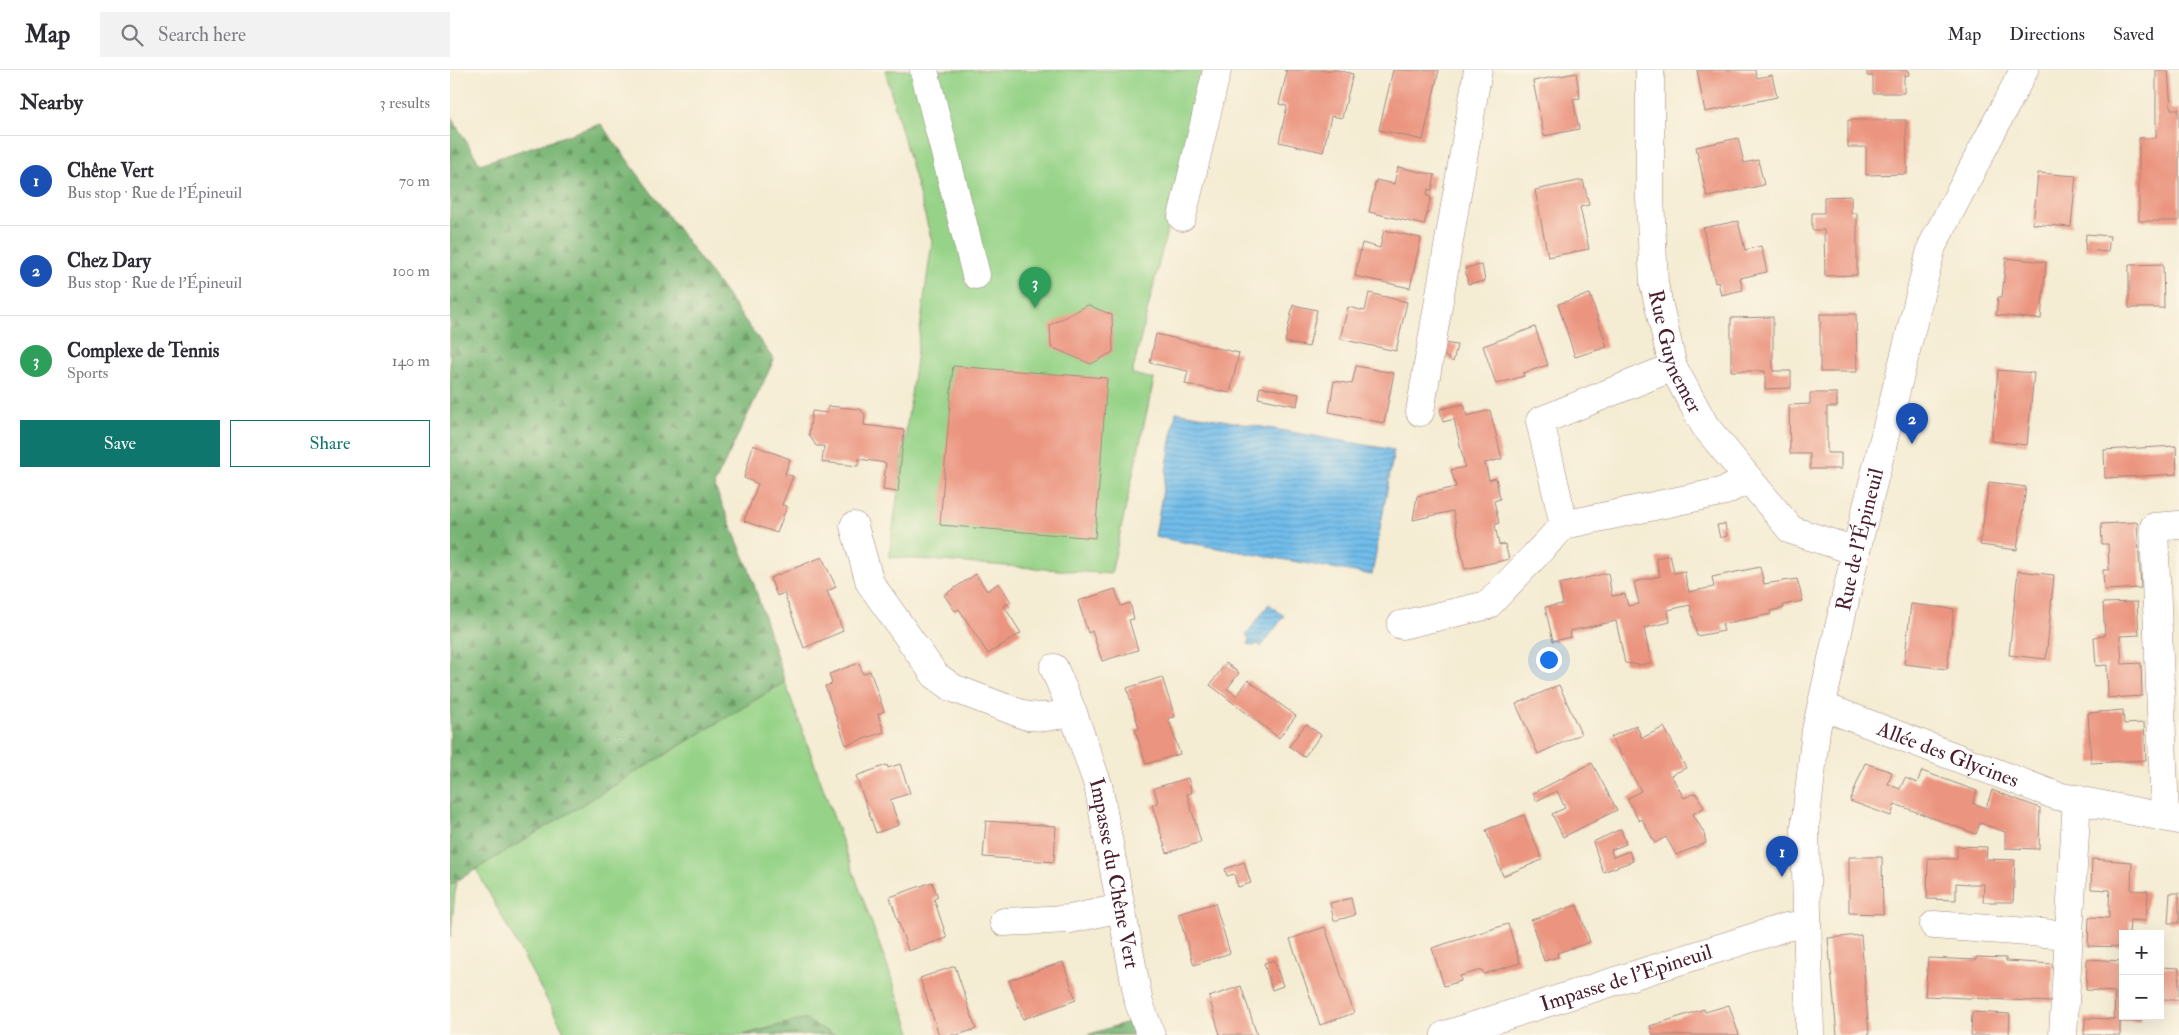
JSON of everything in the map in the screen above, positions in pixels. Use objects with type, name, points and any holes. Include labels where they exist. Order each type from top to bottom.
[{"type":"street","points":[[924,70],[976,275]]},
{"type":"street","points":[[1182,217],[1217,70]]},
{"type":"street","points":[[1420,412],[1478,70]]},
{"type":"street","name":"Rue Guynemer","points":[[1650,70],[1650,197],[1654,284],[1674,367],[1705,426],[1747,480],[1791,530],[1856,551]]},
{"type":"street","name":"Rue de l'Épineuil","points":[[1810,1035],[1804,827],[1816,730],[1856,551],[1932,246],[2024,70]]},
{"type":"street","points":[[1564,525],[1540,421],[1674,367]]},
{"type":"street","points":[[1401,625],[1488,605],[1564,525],[1726,491],[1747,480]]},
{"type":"street","points":[[854,526],[870,583],[935,675],[953,688],[1027,716],[1046,717],[1073,713]]},
{"type":"street","name":"Allée des Glycines","points":[[1822,706],[2057,796],[2172,818],[2166,526]]},
{"type":"street","name":"Impasse du Chêne Vert","points":[[1054,668],[1073,713],[1098,785],[1139,1002],[1151,1035]]},
{"type":"street","points":[[2063,1035],[2076,799]]},
{"type":"street","points":[[1004,922],[1070,919],[1121,908]]},
{"type":"street","name":"Impasse de l'Epineuil","points":[[1445,1035],[1786,927],[1807,924]]},
{"type":"street","points":[[1934,925],[2069,935]]},
{"type":"green space","points":[[885,70],[1206,70],[1132,374],[1154,379],[1111,574],[889,557],[932,241]]},
{"type":"green space","points":[[450,115],[480,164],[601,124],[774,360],[714,485],[749,569],[785,682],[450,885]]},
{"type":"green space","points":[[785,682],[912,1035],[833,1035],[802,1019],[743,1035],[566,1035],[476,869]]},
{"type":"green space","points":[[456,881],[451,935],[450,938],[450,885]]},
{"type":"green space","points":[[804,1019],[834,1035],[744,1035]]},
{"type":"green space","points":[[1131,1021],[1136,1035],[1087,1035]]},
{"type":"water","points":[[1176,412],[1394,450],[1372,575],[1155,537]]},
{"type":"water","points":[[1269,604],[1284,616],[1261,647],[1258,644],[1252,646],[1248,644],[1249,638],[1246,635]]},
{"type":"building","points":[[1284,70],[1337,70],[1353,74],[1342,118],[1331,116],[1323,152],[1279,142],[1287,106],[1279,104],[1287,72]]},
{"type":"building","points":[[1393,70],[1439,70],[1423,140],[1379,130]]},
{"type":"building","points":[[1697,70],[1755,70],[1757,78],[1772,75],[1777,97],[1705,112]]},
{"type":"building","points":[[1867,70],[1908,70],[1909,75],[1904,76],[1904,93],[1873,93],[1873,76],[1867,76]]},
{"type":"building","points":[[2156,70],[2168,70],[2171,109],[2179,109],[2179,221],[2139,221],[2139,138],[2156,138]]},
{"type":"building","points":[[1576,73],[1580,98],[1573,99],[1579,129],[1544,136],[1533,81]]},
{"type":"building","points":[[1848,120],[1906,120],[1907,174],[1866,175],[1866,147],[1848,147]]},
{"type":"building","points":[[1738,138],[1744,163],[1758,160],[1764,185],[1707,197],[1696,147]]},
{"type":"building","points":[[1398,167],[1435,175],[1432,190],[1428,189],[1427,196],[1431,197],[1424,225],[1369,212],[1376,180],[1394,184]]},
{"type":"building","points":[[2038,173],[2076,176],[2071,227],[2033,224]]},
{"type":"building","points":[[1583,180],[1589,205],[1580,207],[1589,249],[1548,257],[1535,190]]},
{"type":"building","points":[[1851,196],[1851,213],[1857,213],[1857,275],[1825,276],[1824,230],[1812,230],[1812,213],[1824,213],[1824,197]]},
{"type":"building","points":[[1738,221],[1745,250],[1761,246],[1767,272],[1740,278],[1743,290],[1721,295],[1718,282],[1715,283],[1703,228]]},
{"type":"building","points":[[1384,230],[1421,238],[1410,288],[1355,276],[1362,243],[1380,248]]},
{"type":"building","points":[[2086,234],[2110,236],[2108,252],[2085,250]]},
{"type":"building","points":[[2006,258],[2046,262],[2041,319],[1996,315],[1998,297],[2002,297]]},
{"type":"building","points":[[2163,264],[2164,308],[2129,308],[2129,265]]},
{"type":"building","points":[[1482,265],[1485,281],[1468,284],[1465,268]]},
{"type":"building","points":[[1369,293],[1407,302],[1396,351],[1340,339],[1348,307],[1365,311]]},
{"type":"building","points":[[1590,294],[1607,347],[1575,357],[1558,304]]},
{"type":"building","points":[[1088,305],[1112,315],[1113,352],[1091,364],[1051,347],[1050,325]]},
{"type":"building","points":[[1293,305],[1317,310],[1309,347],[1285,342]]},
{"type":"building","points":[[1820,314],[1856,314],[1857,372],[1820,372]]},
{"type":"building","points":[[1773,317],[1773,371],[1791,371],[1791,388],[1765,389],[1765,371],[1731,371],[1731,318]]},
{"type":"building","points":[[1535,327],[1548,365],[1523,373],[1524,376],[1496,384],[1483,346]]},
{"type":"building","points":[[1156,334],[1239,353],[1230,393],[1185,384],[1188,371],[1150,363]]},
{"type":"building","points":[[1443,343],[1457,345],[1453,362],[1441,353]]},
{"type":"building","points":[[953,366],[1107,378],[1095,538],[940,525]]},
{"type":"building","points":[[1356,366],[1394,373],[1384,423],[1329,412],[1334,381],[1352,384]]},
{"type":"building","points":[[1998,370],[2034,373],[2027,445],[1991,441]]},
{"type":"building","points":[[1260,387],[1299,394],[1297,406],[1258,398]]},
{"type":"building","points":[[1810,393],[1837,393],[1837,407],[1827,407],[1827,453],[1841,453],[1841,469],[1810,469],[1810,454],[1790,454],[1789,405],[1810,404]]},
{"type":"building","points":[[1464,404],[1467,416],[1490,410],[1502,459],[1485,463],[1489,480],[1496,478],[1500,499],[1494,501],[1499,523],[1495,525],[1499,545],[1505,544],[1509,559],[1465,569],[1453,511],[1413,520],[1417,496],[1456,487],[1451,470],[1465,467],[1454,419],[1443,422],[1440,409]]},
{"type":"building","points":[[828,406],[860,409],[865,415],[864,425],[904,430],[898,492],[883,490],[886,463],[859,459],[858,466],[822,462],[824,446],[816,446],[809,434],[812,411],[827,413]]},
{"type":"building","points":[[753,445],[790,459],[785,474],[793,476],[782,505],[787,506],[777,533],[744,521],[758,484],[744,478]]},
{"type":"building","points":[[2176,446],[2177,474],[2105,478],[2104,450]]},
{"type":"building","points":[[1989,482],[2026,487],[2017,550],[1980,545]]},
{"type":"building","points":[[2137,522],[2141,588],[2104,590],[2103,570],[2109,570],[2108,544],[2102,544],[2101,524]]},
{"type":"building","points":[[1725,524],[1727,536],[1720,538],[1717,525]]},
{"type":"building","points":[[1670,555],[1674,573],[1684,571],[1689,592],[1714,587],[1712,577],[1760,567],[1764,584],[1797,579],[1803,601],[1783,605],[1784,608],[1770,611],[1771,614],[1722,624],[1724,631],[1697,636],[1690,605],[1668,610],[1670,622],[1644,628],[1651,663],[1640,665],[1625,663],[1616,621],[1570,631],[1571,637],[1553,641],[1545,607],[1563,604],[1559,584],[1608,573],[1612,596],[1625,594],[1628,606],[1639,604],[1634,582],[1660,576],[1656,558]]},
{"type":"building","points":[[822,557],[836,587],[827,591],[843,631],[804,648],[784,593],[777,596],[770,578]]},
{"type":"building","points":[[2018,571],[2054,575],[2046,659],[2009,655]]},
{"type":"building","points":[[976,574],[987,591],[999,583],[1011,602],[1004,606],[1021,633],[988,654],[959,609],[955,611],[944,595]]},
{"type":"building","points":[[1115,589],[1121,606],[1130,603],[1134,619],[1129,620],[1138,650],[1102,661],[1092,631],[1088,633],[1078,601]]},
{"type":"building","points":[[2137,602],[2139,635],[2120,636],[2122,664],[2141,663],[2142,696],[2108,698],[2107,665],[2096,666],[2094,637],[2105,636],[2103,603]]},
{"type":"building","points":[[1911,604],[1954,609],[1947,669],[1904,664]]},
{"type":"building","points":[[859,663],[863,674],[870,671],[884,711],[878,714],[884,732],[846,745],[825,686],[832,684],[829,674]]},
{"type":"building","points":[[1226,663],[1239,673],[1227,689],[1237,696],[1248,680],[1296,716],[1279,738],[1210,685]]},
{"type":"building","points":[[1162,677],[1175,717],[1168,718],[1180,754],[1146,764],[1135,730],[1139,728],[1127,688]]},
{"type":"building","points":[[1559,685],[1581,734],[1538,754],[1516,704]]},
{"type":"building","points":[[2123,710],[2124,724],[2144,723],[2146,760],[2091,763],[2088,713]]},
{"type":"building","points":[[1306,724],[1321,735],[1304,757],[1289,746]]},
{"type":"building","points":[[1636,725],[1642,738],[1664,727],[1686,768],[1671,775],[1684,798],[1696,793],[1704,808],[1693,814],[1704,833],[1706,843],[1676,855],[1666,837],[1655,843],[1642,819],[1639,821],[1627,799],[1641,791],[1611,737]]},
{"type":"building","points":[[1592,763],[1617,810],[1563,837],[1552,814],[1565,808],[1557,791],[1536,801],[1533,793]]},
{"type":"building","points":[[1865,763],[1892,772],[1888,784],[1900,789],[1905,778],[1917,783],[1922,771],[1977,791],[1973,803],[1986,808],[1992,790],[2040,808],[2039,849],[2005,848],[2005,832],[1980,823],[1976,834],[1895,804],[1891,816],[1850,801]]},
{"type":"building","points":[[900,764],[910,793],[890,800],[899,825],[876,833],[856,776],[887,765],[888,768]]},
{"type":"building","points":[[1188,778],[1192,793],[1187,794],[1201,842],[1167,853],[1152,805],[1158,803],[1154,788]]},
{"type":"building","points":[[1524,815],[1542,860],[1503,876],[1486,830]]},
{"type":"building","points":[[986,821],[1056,826],[1054,862],[983,857]]},
{"type":"building","points":[[1621,829],[1626,844],[1611,850],[1613,857],[1629,851],[1633,861],[1603,872],[1593,842]]},
{"type":"building","points":[[1957,846],[1987,847],[1986,859],[2015,860],[2013,902],[1983,902],[1984,884],[1956,883],[1956,900],[1927,899],[1928,858],[1957,859]]},
{"type":"building","points":[[1849,857],[1882,857],[1883,914],[1849,913]]},
{"type":"building","points":[[2092,859],[2132,862],[2131,890],[2148,891],[2146,921],[2130,920],[2129,930],[2119,930],[2119,947],[2088,946],[2089,917],[2109,918],[2110,890],[2091,889]]},
{"type":"building","points":[[1244,862],[1251,883],[1238,887],[1234,874],[1227,876],[1225,869]]},
{"type":"building","points":[[932,882],[938,897],[934,899],[947,938],[908,951],[890,897]]},
{"type":"building","points":[[2170,893],[2179,893],[2179,923],[2168,923]]},
{"type":"building","points":[[1351,898],[1355,915],[1334,921],[1330,903]]},
{"type":"building","points":[[1215,903],[1230,953],[1194,965],[1178,914]]},
{"type":"building","points":[[1577,905],[1590,942],[1557,953],[1558,957],[1544,961],[1531,920]]},
{"type":"building","points":[[1508,924],[1520,963],[1484,974],[1482,970],[1460,976],[1461,981],[1444,986],[1432,948]]},
{"type":"building","points":[[1325,927],[1354,1013],[1320,1025],[1290,939]]},
{"type":"building","points":[[1861,935],[1869,1035],[1837,1035],[1828,938]]},
{"type":"building","points":[[1976,957],[2006,958],[2006,961],[2053,964],[2052,1002],[1925,996],[1928,958],[1976,960]]},
{"type":"building","points":[[2087,959],[2119,961],[2119,1020],[2141,1020],[2141,1022],[2120,1021],[2120,1035],[2084,1035],[2085,1018],[2114,1019],[2115,992],[2086,990]]},
{"type":"building","points":[[1274,960],[1283,986],[1272,990],[1264,963]]},
{"type":"building","points":[[1063,962],[1076,1000],[1023,1019],[1009,980]]},
{"type":"building","points":[[955,966],[976,1029],[957,1035],[939,1035],[920,978]]},
{"type":"building","points":[[2164,967],[2179,968],[2179,1000],[2164,1000]]},
{"type":"building","points":[[1241,986],[1257,1035],[1220,1035],[1209,997]]},
{"type":"building","points":[[1729,1005],[1739,1035],[1653,1035],[1650,1026],[1704,1009],[1705,1012]]},
{"type":"building","points":[[1972,1012],[2010,1014],[2009,1035],[1971,1035]]},
{"type":"place","name":"Complexe de Tennis","points":[[1035,308]]},
{"type":"place","name":"Chez Dary","points":[[1912,444]]},
{"type":"place","name":"Chêne Vert","points":[[1782,877]]}]
